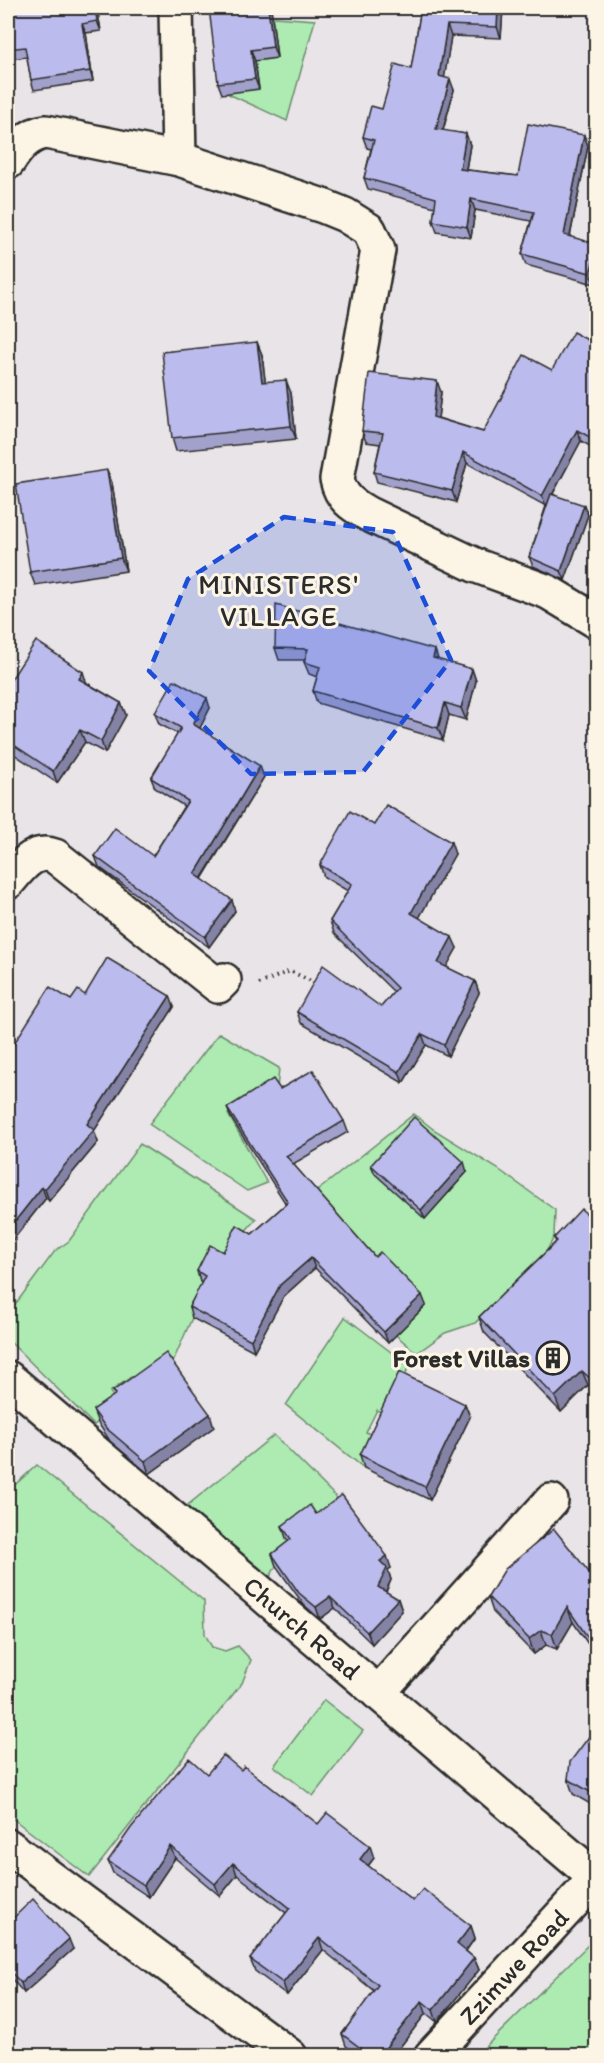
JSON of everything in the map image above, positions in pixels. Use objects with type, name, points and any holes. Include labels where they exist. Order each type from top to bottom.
[{"type":"street","points":[[176,8],[179,159]]},
{"type":"street","points":[[8,162],[20,145],[39,133],[46,132],[179,159],[323,206],[345,215],[369,230],[378,250],[337,479],[339,490],[351,505],[368,514],[477,566],[548,592],[597,621]]},
{"type":"street","points":[[8,882],[24,864],[36,856],[45,853],[55,856],[221,983]]},
{"type":"street","name":"Church Road","points":[[8,1378],[596,1878]]},
{"type":"street","points":[[378,1693],[551,1501]]},
{"type":"street","points":[[8,1846],[290,2055]]},
{"type":"street","name":"Zzimwe Road","points":[[431,2055],[596,1878]]},
{"type":"path","points":[[221,983],[237,994],[290,971],[322,986]]},
{"type":"highlighted area","points":[[284,517],[393,532],[451,660],[363,772],[251,774],[149,671],[188,579]]},
{"type":"green space","points":[[220,13],[315,20],[287,121],[222,91]]},
{"type":"green space","points":[[219,1033],[279,1068],[277,1089],[228,1114],[267,1183],[247,1191],[149,1124]]},
{"type":"green space","points":[[414,1114],[433,1129],[498,1169],[555,1210],[554,1237],[545,1254],[475,1323],[445,1333],[417,1353],[350,1296],[283,1218]]},
{"type":"green space","points":[[140,1144],[256,1219],[201,1282],[209,1286],[171,1366],[140,1388],[131,1377],[110,1392],[120,1407],[94,1425],[8,1340],[8,1314],[55,1251],[69,1241]]},
{"type":"green space","points":[[345,1317],[408,1365],[404,1385],[389,1416],[377,1410],[366,1432],[379,1439],[364,1468],[286,1405]]},
{"type":"green space","points":[[274,1435],[346,1507],[286,1539],[296,1551],[276,1566],[266,1584],[178,1513]]},
{"type":"green space","points":[[37,1465],[204,1601],[205,1634],[212,1647],[225,1651],[238,1646],[251,1660],[242,1683],[89,1877],[8,1815],[8,1491]]},
{"type":"green space","points":[[324,1700],[363,1731],[313,1796],[274,1766]]},
{"type":"green space","points":[[592,1941],[596,1945],[596,2055],[477,2055]]},
{"type":"building","points":[[8,8],[95,8],[97,21],[82,24],[90,71],[31,80],[25,47],[8,49]]},
{"type":"building","points":[[209,8],[268,8],[273,47],[251,50],[255,79],[218,83]]},
{"type":"building","points":[[421,8],[498,8],[497,27],[447,25],[439,76],[450,79],[436,129],[466,134],[460,169],[518,176],[528,124],[584,135],[564,235],[597,244],[590,273],[522,254],[534,212],[471,199],[467,227],[433,221],[436,198],[364,178],[374,140],[363,137],[371,106],[382,109],[395,64],[411,69]]},
{"type":"building","points":[[573,332],[597,345],[597,441],[577,430],[542,496],[463,452],[452,491],[374,472],[383,433],[362,431],[369,373],[437,381],[433,417],[483,432],[524,355],[552,370]]},
{"type":"building","points":[[257,342],[262,382],[286,380],[291,426],[172,438],[162,352]]},
{"type":"building","points":[[107,470],[121,558],[30,572],[16,484]]},
{"type":"building","points":[[551,494],[584,505],[561,571],[529,557]]},
{"type":"building","points":[[276,605],[435,650],[433,658],[472,669],[461,708],[445,703],[438,728],[313,691],[320,667],[304,662],[308,649],[275,648]]},
{"type":"building","points":[[36,641],[83,672],[79,679],[121,703],[101,741],[80,730],[53,771],[8,741],[8,684]]},
{"type":"building","points":[[174,680],[207,698],[193,724],[260,766],[195,874],[232,900],[205,937],[95,856],[115,828],[153,856],[188,801],[151,778],[181,728],[155,713]]},
{"type":"building","points":[[386,805],[451,842],[411,913],[452,937],[438,963],[475,981],[444,1045],[422,1034],[399,1072],[297,1012],[323,965],[381,1007],[397,988],[330,921],[352,884],[320,865],[350,811],[374,825]]},
{"type":"building","points":[[107,958],[170,996],[87,1124],[94,1130],[45,1189],[42,1187],[8,1230],[8,1053],[50,987],[71,1000],[78,990],[85,995]]},
{"type":"building","points":[[313,1070],[344,1121],[286,1156],[375,1257],[380,1252],[422,1295],[384,1332],[311,1258],[280,1285],[251,1340],[189,1307],[205,1276],[197,1271],[210,1245],[223,1252],[237,1225],[252,1234],[288,1202],[227,1108],[273,1079],[280,1089]]},
{"type":"building","points":[[414,1117],[464,1162],[421,1210],[371,1165]]},
{"type":"building","name":"Forest Villas","points":[[581,1209],[597,1223],[597,1377],[592,1380],[582,1371],[555,1397],[479,1317],[557,1241],[554,1238]]},
{"type":"building","points":[[166,1353],[210,1414],[145,1461],[106,1428],[93,1410],[116,1394],[113,1391]]},
{"type":"building","points":[[399,1372],[465,1404],[425,1487],[360,1455]]},
{"type":"building","points":[[342,1495],[387,1556],[380,1561],[387,1568],[378,1587],[398,1599],[367,1632],[330,1597],[316,1607],[299,1593],[272,1554],[291,1539],[282,1526],[310,1505],[316,1514]]},
{"type":"building","points":[[554,1529],[597,1582],[597,1646],[593,1645],[567,1607],[552,1634],[541,1630],[529,1639],[488,1597],[505,1569]]},
{"type":"building","points":[[597,1726],[597,1796],[568,1779],[570,1762]]},
{"type":"building","points":[[223,1755],[241,1770],[244,1766],[318,1824],[327,1813],[370,1846],[360,1859],[413,1901],[423,1889],[471,1926],[457,1944],[474,1958],[433,2010],[422,2001],[380,2055],[370,2055],[342,2034],[378,1985],[319,1938],[283,1983],[250,1959],[290,1908],[233,1863],[215,1884],[170,1846],[144,1885],[108,1861],[131,1828],[189,1758],[207,1774]]},
{"type":"building","points":[[33,1899],[69,1939],[21,1983],[8,1969],[8,1923]]},
{"type":"place","name":"Forest Villas","points":[[553,1358]]},
{"type":"district","name":"MINISTERS' VILLAGE","points":[[279,600]]}]
